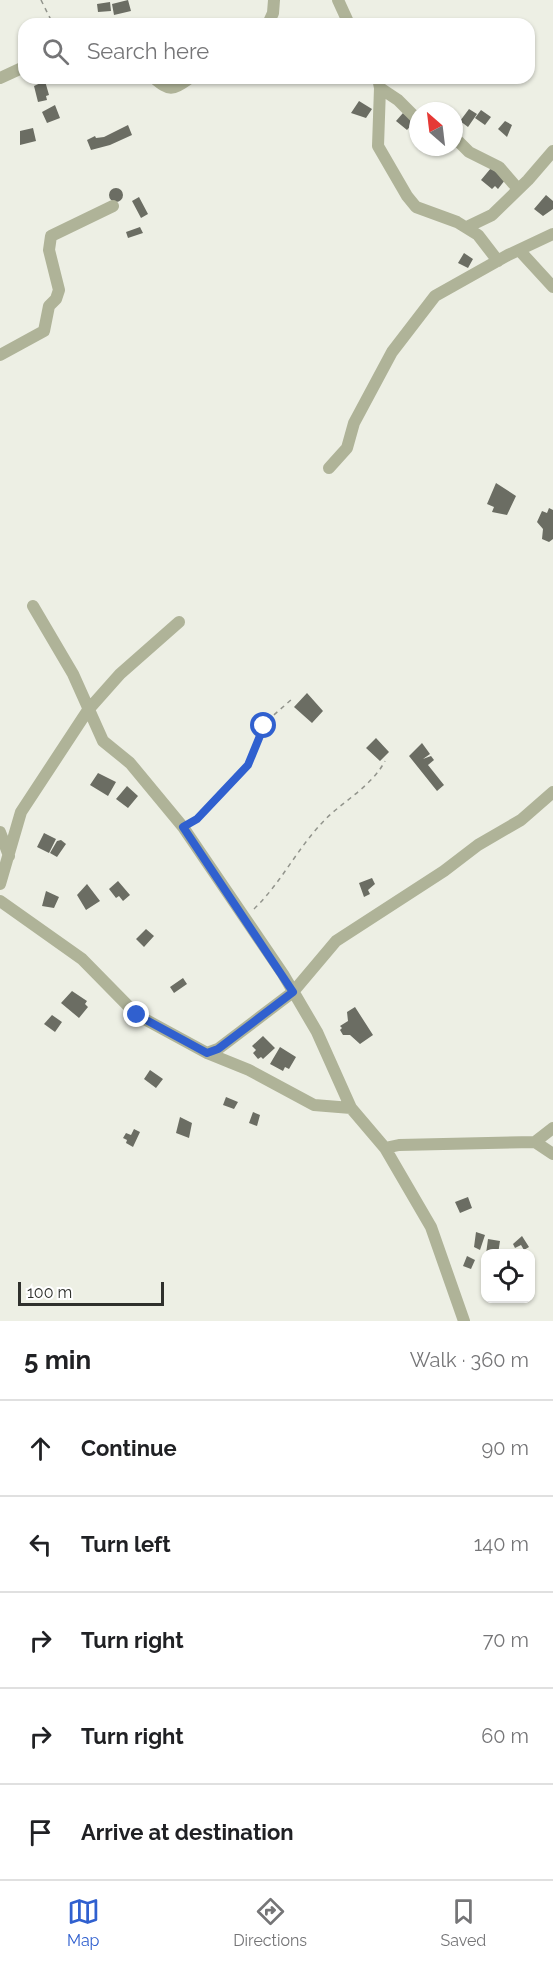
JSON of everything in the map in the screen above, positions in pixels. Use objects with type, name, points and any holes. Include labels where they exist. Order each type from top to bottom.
[{"type":"street","points":[[271,18],[274,0]]},
{"type":"street","points":[[338,0],[346,18]]},
{"type":"street","points":[[0,78],[18,70]]},
{"type":"street","points":[[161,84],[167,89],[173,89],[181,84]]},
{"type":"street","points":[[379,84],[378,146],[407,196],[416,207],[467,227],[484,241],[498,261]]},
{"type":"street","points":[[380,84],[409,111]]},
{"type":"street","points":[[463,146],[469,152],[499,167],[518,189]]},
{"type":"street","points":[[467,227],[492,215],[553,151]]},
{"type":"street","points":[[0,355],[44,331],[49,306],[56,299],[59,290],[58,278],[48,250],[51,236],[113,206]]},
{"type":"street","points":[[329,468],[347,448],[350,432],[392,352],[419,314],[440,292],[553,234]]},
{"type":"street","points":[[519,250],[553,287]]},
{"type":"street","points":[[33,606],[73,674],[103,741],[130,763],[183,827],[293,992],[317,1032],[351,1108],[385,1148],[436,1238],[464,1321]]},
{"type":"street","points":[[0,884],[21,812],[88,710],[120,674],[179,622]]},
{"type":"street","points":[[207,1053],[218,1049],[293,992],[336,941],[444,871],[478,845],[521,820],[553,792]]},
{"type":"street","points":[[0,832],[9,857]]},
{"type":"street","points":[[0,901],[82,959],[137,1015],[207,1053],[249,1070],[314,1105],[351,1108]]},
{"type":"street","points":[[535,1142],[553,1128]]},
{"type":"street","points":[[385,1148],[399,1145],[535,1142],[553,1154]]},
{"type":"path","points":[[41,0],[50,18]]},
{"type":"path","points":[[183,827],[197,819],[248,765],[267,721],[292,699]]},
{"type":"path","points":[[243,915],[257,907],[318,826],[352,799],[379,772],[386,761]]},
{"type":"building","points":[[128,0],[131,11],[114,15],[112,4]]},
{"type":"building","points":[[110,2],[111,11],[98,12],[97,4]]},
{"type":"building","points":[[46,84],[49,95],[46,96],[47,100],[38,102],[34,86]]},
{"type":"building","points":[[359,101],[372,109],[366,118],[351,113]]},
{"type":"building","points":[[55,105],[60,118],[47,123],[42,112]]},
{"type":"building","points":[[469,109],[477,114],[468,127],[463,123],[463,117]]},
{"type":"building","points":[[481,110],[491,117],[485,125],[475,118]]},
{"type":"building","points":[[403,113],[409,118],[409,128],[407,130],[396,121]]},
{"type":"building","points":[[505,121],[512,125],[507,137],[498,129]]},
{"type":"building","points":[[128,125],[132,135],[110,145],[91,150],[87,140],[95,136],[96,138],[104,137]]},
{"type":"building","points":[[33,128],[36,141],[20,145],[20,131]]},
{"type":"building","points":[[491,168],[505,180],[498,189],[495,186],[492,189],[481,180]]},
{"type":"building","points":[[116,188],[121,190],[123,195],[121,200],[116,202],[111,200],[109,195],[111,190]]},
{"type":"building","points":[[546,195],[553,201],[553,209],[543,216],[534,209]]},
{"type":"building","points":[[139,197],[148,214],[141,218],[132,201]]},
{"type":"building","points":[[140,227],[143,233],[128,238],[126,232]]},
{"type":"building","points":[[464,253],[473,259],[468,268],[458,263]]},
{"type":"building","points":[[496,483],[516,496],[507,515],[492,512],[494,507],[487,504]]},
{"type":"building","points":[[549,508],[553,510],[553,539],[549,542],[542,539],[543,529],[537,522],[542,511],[547,513]]},
{"type":"building","points":[[307,693],[323,711],[312,723],[294,707]]},
{"type":"building","points":[[376,738],[389,752],[380,761],[366,748]]},
{"type":"building","points":[[422,743],[430,754],[423,759],[431,756],[434,760],[428,765],[444,785],[437,791],[409,756]]},
{"type":"building","points":[[98,773],[116,782],[108,796],[90,785]]},
{"type":"building","points":[[127,786],[138,796],[128,808],[116,799]]},
{"type":"building","points":[[44,833],[56,839],[49,853],[37,847]]},
{"type":"building","points":[[61,840],[66,844],[57,857],[50,853],[57,841]]},
{"type":"building","points":[[372,878],[375,884],[368,890],[370,894],[364,897],[359,883]]},
{"type":"building","points":[[118,881],[130,895],[123,901],[119,896],[116,898],[109,889]]},
{"type":"building","points":[[87,884],[100,901],[86,910],[77,895]]},
{"type":"building","points":[[46,891],[59,897],[54,908],[42,906]]},
{"type":"building","points":[[146,929],[154,936],[144,947],[136,939]]},
{"type":"building","points":[[183,978],[187,984],[174,993],[170,987]]},
{"type":"building","points":[[72,991],[87,1001],[85,1004],[88,1007],[79,1018],[61,1003]]},
{"type":"building","points":[[355,1007],[373,1035],[360,1044],[350,1035],[343,1035],[340,1030],[342,1028],[340,1026],[348,1021],[347,1012]]},
{"type":"building","points":[[52,1015],[62,1022],[55,1032],[44,1024]]},
{"type":"building","points":[[263,1036],[275,1048],[263,1059],[261,1057],[258,1059],[253,1053],[256,1050],[252,1046]]},
{"type":"building","points":[[280,1047],[296,1057],[289,1069],[285,1067],[283,1071],[270,1064]]},
{"type":"building","points":[[150,1070],[163,1079],[156,1088],[144,1079]]},
{"type":"building","points":[[226,1097],[238,1102],[234,1109],[223,1105]]},
{"type":"building","points":[[253,1112],[260,1115],[257,1126],[249,1123]]},
{"type":"building","points":[[180,1117],[192,1123],[189,1138],[176,1133]]},
{"type":"building","points":[[134,1129],[140,1132],[133,1147],[123,1138],[126,1133],[131,1135]]},
{"type":"building","points":[[468,1197],[472,1208],[460,1213],[455,1202]]},
{"type":"building","points":[[476,1232],[485,1235],[480,1250],[474,1247]]},
{"type":"building","points":[[522,1236],[529,1247],[523,1249],[521,1245],[515,1248],[513,1244]]},
{"type":"building","points":[[488,1239],[500,1241],[499,1249],[487,1249]]},
{"type":"building","points":[[467,1256],[475,1260],[471,1269],[463,1266]]},
{"type":"route","points":[[137,1015],[207,1053],[218,1049],[293,992],[183,827],[189,826],[197,819],[248,765],[264,726]]}]
